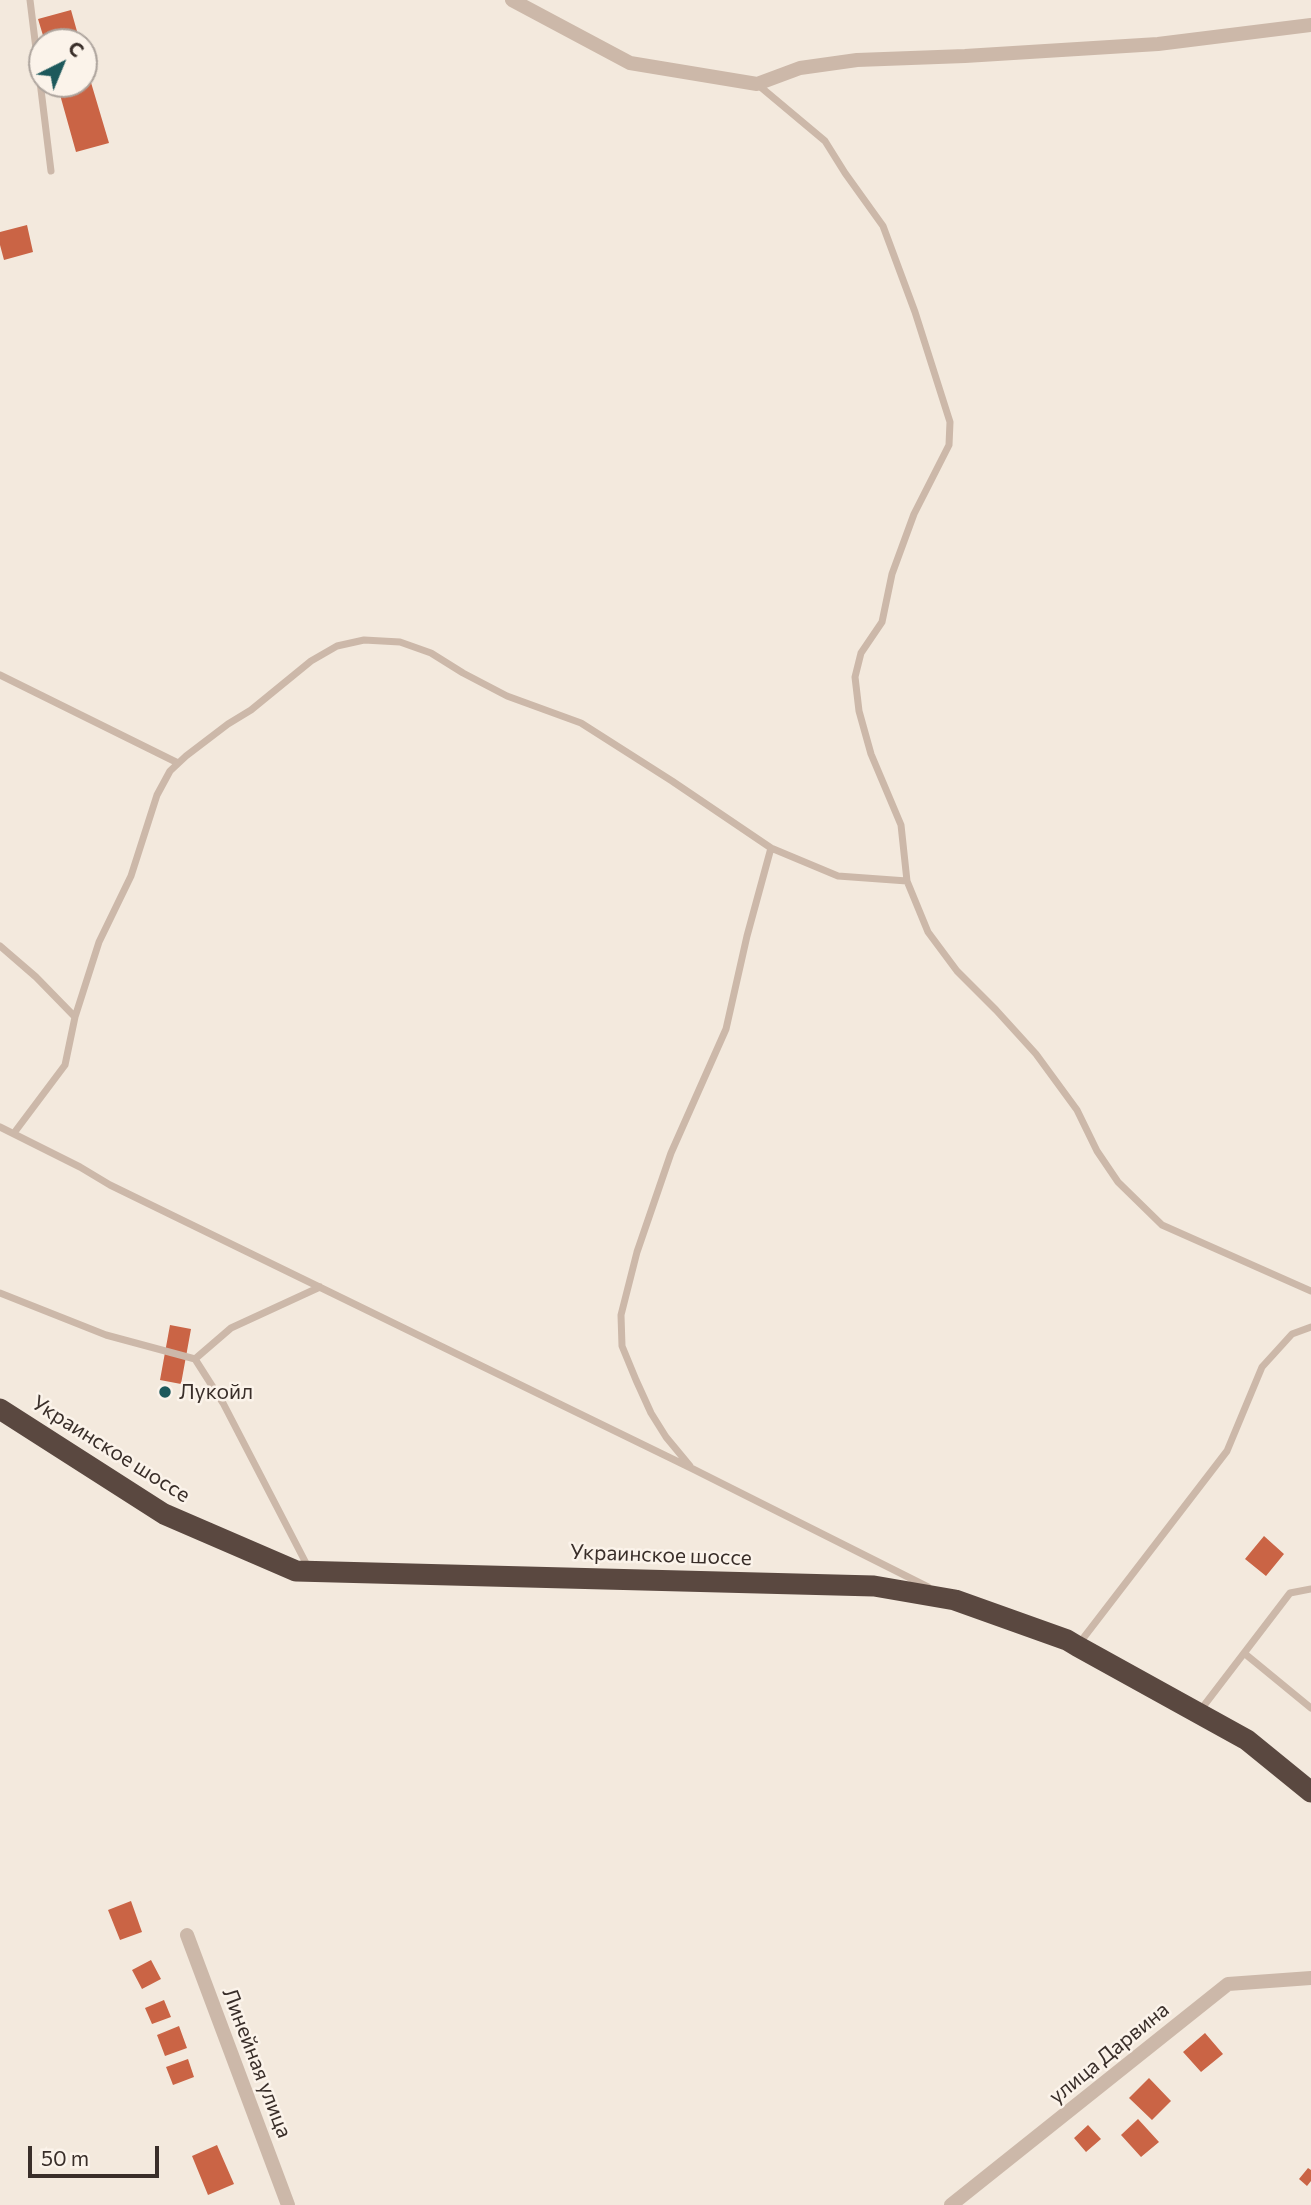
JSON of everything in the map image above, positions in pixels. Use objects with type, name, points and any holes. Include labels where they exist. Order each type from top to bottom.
[{"type":"highway","name":"Украинское шоссе","points":[[0,1409],[164,1514],[296,1571],[874,1586],[955,1601],[1067,1640],[1247,1740],[1311,1792]]},
{"type":"street","points":[[512,0],[630,63],[757,84],[800,68],[856,60],[1158,44],[1311,25]]},
{"type":"street","name":"Линейная улица","points":[[187,1936],[288,2205]]},
{"type":"street","name":"улица Дарвина","points":[[951,2205],[1228,1984],[1311,1979]]},
{"type":"lane","points":[[30,0],[51,172]]},
{"type":"lane","points":[[757,84],[825,141],[883,226],[915,312],[950,422],[949,445],[914,514],[892,574],[882,622],[861,653],[855,677],[859,711],[871,754],[901,825],[907,881],[928,932],[957,971],[996,1010],[1044,1066],[1077,1110],[1097,1151],[1118,1182],[1162,1225],[1311,1290]]},
{"type":"lane","points":[[14,1133],[65,1065],[75,1017],[99,942],[131,876],[157,795],[170,771],[311,661],[337,646],[364,640],[400,642],[431,653],[507,696],[581,723],[771,848],[838,876],[907,881]]},
{"type":"lane","points":[[0,675],[178,763]]},
{"type":"lane","points":[[692,1469],[651,1413],[622,1346],[621,1315],[637,1252],[671,1153],[726,1029],[771,848]]},
{"type":"lane","points":[[0,946],[36,977],[75,1017]]},
{"type":"lane","points":[[0,1127],[110,1185],[692,1469],[955,1601]]},
{"type":"lane","points":[[195,1359],[231,1328],[320,1287]]},
{"type":"lane","points":[[0,1293],[106,1335],[195,1359],[223,1404],[309,1570]]},
{"type":"lane","points":[[1077,1646],[1227,1451],[1262,1367],[1292,1334],[1311,1327]]},
{"type":"lane","points":[[1199,1713],[1290,1593],[1311,1589]]},
{"type":"lane","points":[[1244,1653],[1311,1707]]},
{"type":"building","points":[[71,10],[76,28],[41,28],[38,19]]},
{"type":"building","points":[[61,98],[96,98],[109,143],[76,152]]},
{"type":"building","points":[[27,225],[33,252],[4,260],[0,232]]},
{"type":"building","points":[[170,1325],[191,1329],[181,1384],[160,1380]]},
{"type":"building","points":[[1264,1536],[1284,1554],[1266,1576],[1245,1559]]},
{"type":"building","points":[[131,1901],[142,1932],[120,1940],[108,1910]]},
{"type":"building","points":[[151,1960],[161,1979],[142,1989],[132,1970]]},
{"type":"building","points":[[164,2000],[171,2017],[152,2024],[145,2008]]},
{"type":"building","points":[[179,2026],[187,2048],[165,2056],[157,2035]]},
{"type":"building","points":[[1205,2033],[1223,2054],[1201,2072],[1183,2052]]},
{"type":"building","points":[[188,2059],[194,2077],[173,2085],[166,2067]]},
{"type":"building","points":[[1149,2078],[1171,2101],[1152,2120],[1129,2098]]},
{"type":"building","points":[[1138,2119],[1159,2142],[1141,2157],[1121,2135]]},
{"type":"building","points":[[1088,2125],[1101,2139],[1086,2152],[1074,2138]]},
{"type":"building","points":[[217,2145],[234,2184],[208,2195],[192,2156]]},
{"type":"building","points":[[1308,2168],[1311,2170],[1311,2181],[1307,2186],[1299,2179]]},
{"type":"place","name":"Лукойл","points":[[165,1392]]}]
